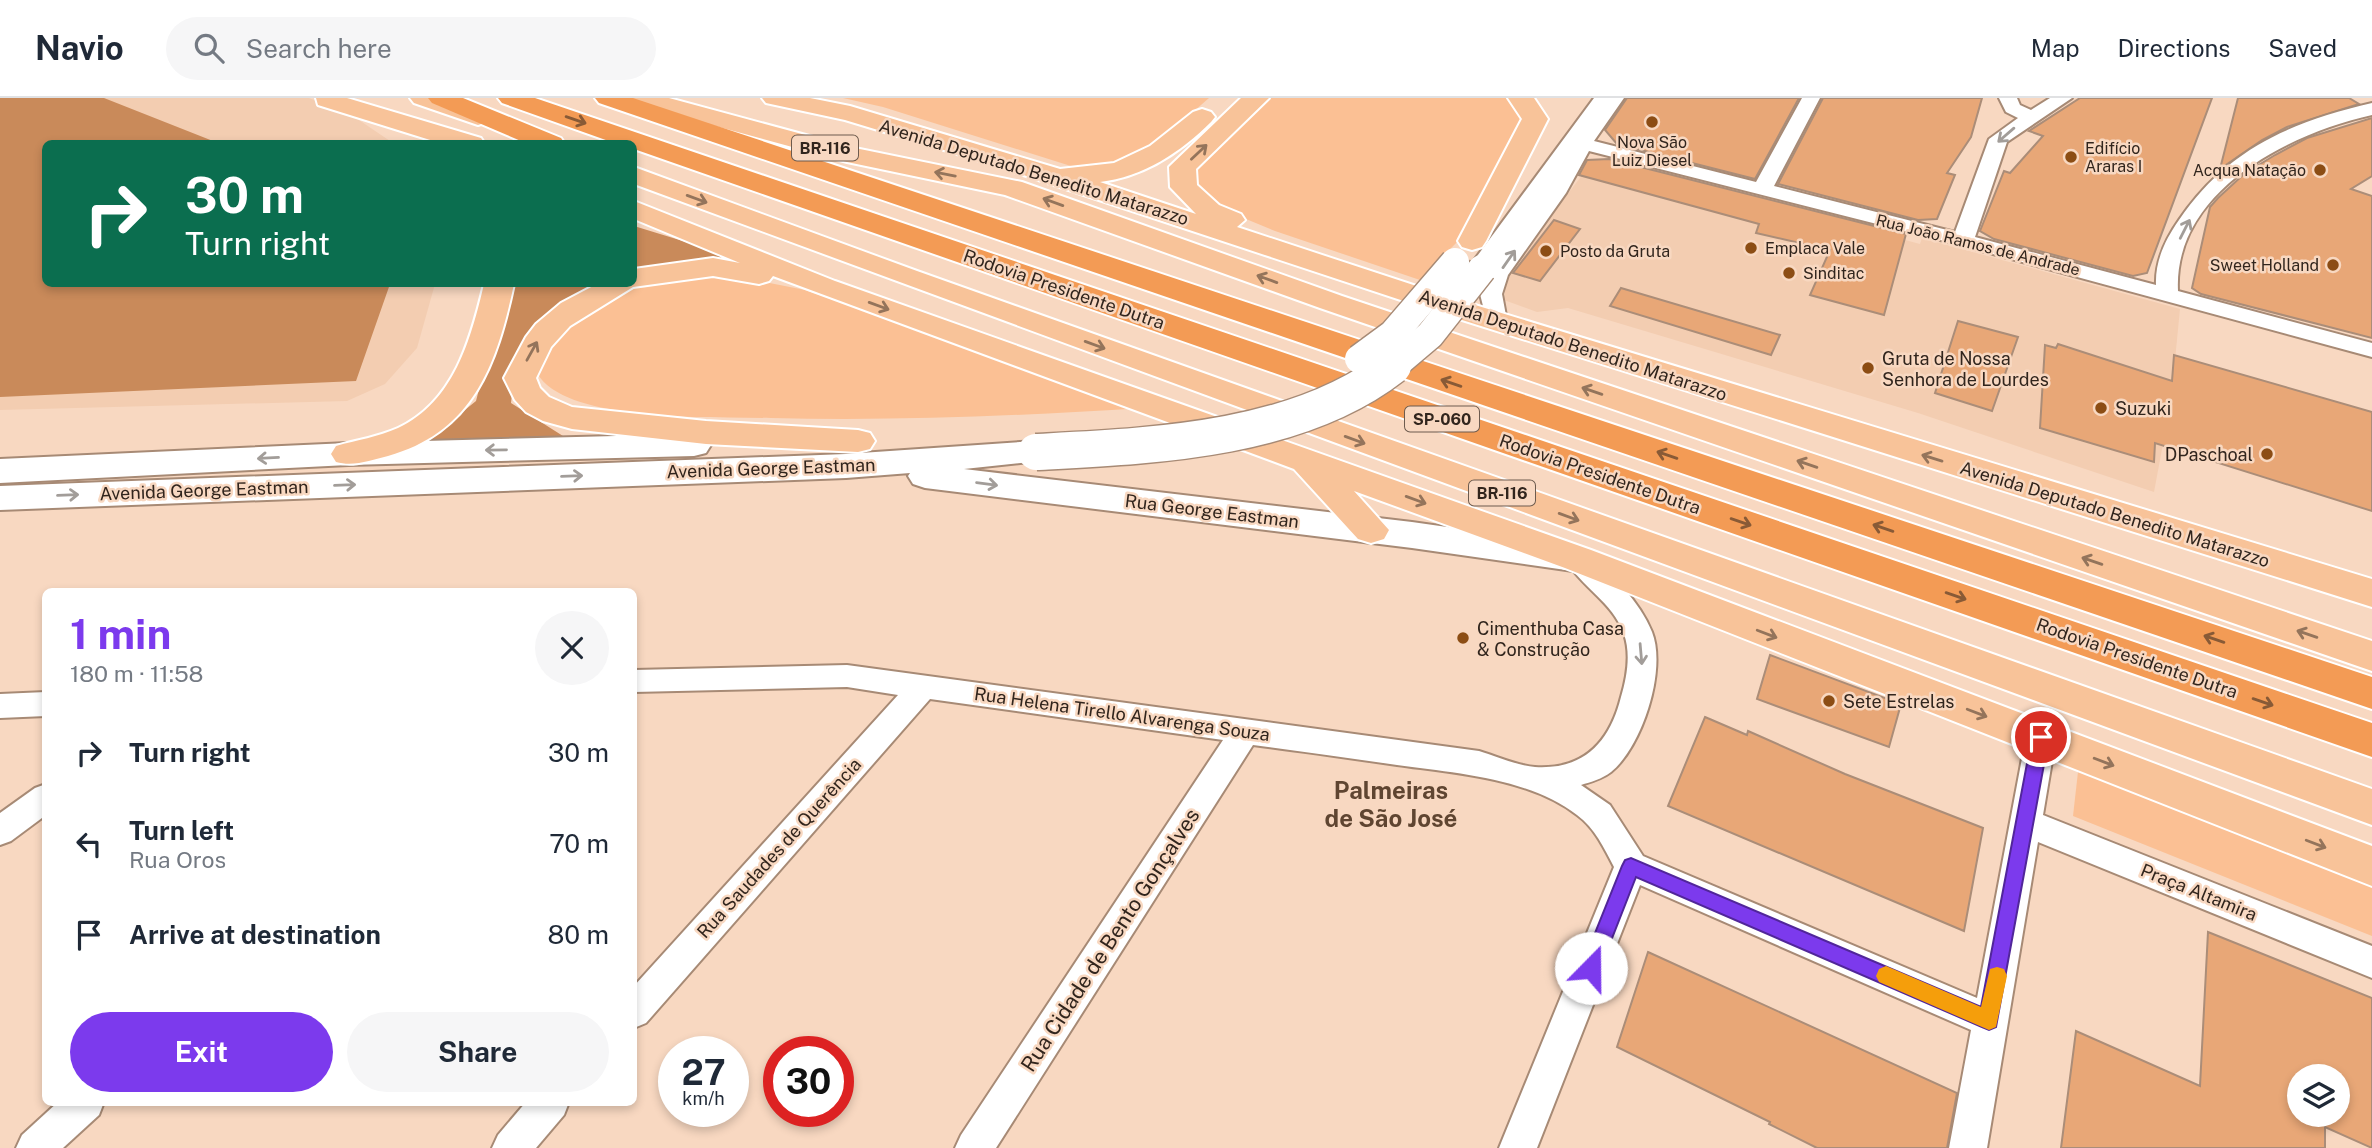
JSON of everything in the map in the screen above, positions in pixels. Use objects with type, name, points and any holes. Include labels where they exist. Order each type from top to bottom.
[{"type":"highway","name":"Rodovia Presidente Dutra","points":[[512,98],[633,140]]},
{"type":"highway","name":"Rodovia Presidente Dutra","points":[[608,98],[2372,692]]},
{"type":"highway","name":"Rodovia Presidente Dutra","points":[[637,142],[759,184],[845,233],[1671,525],[2001,635],[2208,683],[2372,740]]},
{"type":"main road","points":[[424,98],[447,103],[540,140]]},
{"type":"main road","name":"BR-116","points":[[640,98],[847,154],[1012,188],[1331,302],[2372,656]]},
{"type":"main road","name":"Avenida Deputado Benedito Matarazzo","points":[[775,98],[850,114],[999,158],[1451,307],[2361,585]]},
{"type":"main road","points":[[999,158],[1076,175],[1122,170],[1161,151],[1196,124],[1221,98]]},
{"type":"main road","points":[[1256,98],[1182,167],[1184,187],[1209,211],[1269,236],[1381,275],[1451,307]]},
{"type":"main road","points":[[1470,257],[1535,119],[1521,98]]},
{"type":"main road","points":[[1470,257],[1579,98]]},
{"type":"main road","points":[[1470,257],[1607,98]]},
{"type":"main road","points":[[325,99],[426,140]]},
{"type":"main road","points":[[325,99],[459,140]]},
{"type":"main road","name":"BR-116","points":[[637,176],[920,282],[2372,807]]},
{"type":"main road","points":[[637,210],[824,287],[1578,559],[2372,866]]},
{"type":"main road","name":"Avenida George Eastman","points":[[0,498],[1036,442],[1151,446],[1261,427],[1317,407],[1378,377],[1423,343],[1470,257]]},
{"type":"main road","points":[[637,278],[713,267],[824,287]]},
{"type":"main road","points":[[348,454],[394,443],[433,422],[465,384],[498,287]]},
{"type":"main road","points":[[614,287],[580,304],[554,322],[536,342],[520,378],[523,390],[532,400],[547,410],[565,416],[852,453]]},
{"type":"main road","name":"Avenida George Eastman","points":[[0,471],[348,454],[852,453]]},
{"type":"main road","name":"Rua George Eastman","points":[[852,453],[1578,559]]},
{"type":"main road","points":[[1303,459],[1371,530]]},
{"type":"street","points":[[1496,321],[1491,294],[1497,275],[1556,193],[1583,144],[1615,98]]},
{"type":"street","points":[[1761,191],[1811,98]]},
{"type":"street","points":[[2008,98],[2012,108],[2030,117]]},
{"type":"street","points":[[1963,240],[1998,139],[2063,98]]},
{"type":"street","points":[[2167,294],[2168,264],[2195,208],[2238,164],[2288,133],[2372,110]]},
{"type":"street","name":"Rua João Ramos de Andrade","points":[[1583,144],[1963,240],[2372,350]]},
{"type":"street","points":[[1535,780],[1561,778],[1600,764],[1611,751],[1636,705],[1643,661],[1639,636],[1629,615],[1607,587],[1578,559]]},
{"type":"street","name":"Rua Helena Tirello Alvarenga Souza","points":[[637,681],[847,676],[1479,764],[1535,780],[1570,795],[1598,814],[1631,866]]},
{"type":"street","name":"Rua Saudades de Querência","points":[[637,1008],[924,686]]},
{"type":"street","points":[[0,706],[42,704]]},
{"type":"street","name":"Rua Cidade de Bento Gonçalves","points":[[974,1148],[1245,732]]},
{"type":"street","points":[[1968,1148],[2041,737]]},
{"type":"street","points":[[0,831],[42,800]]},
{"type":"street","name":"Praça Altamira","points":[[2025,822],[2372,962]]},
{"type":"street","points":[[1518,1148],[1631,866],[1989,1020]]},
{"type":"street","points":[[35,1148],[82,1106]]},
{"type":"street","points":[[511,1148],[548,1106]]},
{"type":"shaded area","points":[[0,98],[309,98],[350,114],[389,140],[42,140],[42,287],[434,287],[417,348],[385,384],[347,401],[0,410]]},
{"type":"shaded area","points":[[0,98],[104,98],[210,140],[42,140],[42,287],[389,287],[356,381],[0,397]]},
{"type":"shaded area","points":[[843,98],[1209,98],[1153,147],[1112,164],[1074,167],[883,107]]},
{"type":"shaded area","points":[[1267,98],[1512,98],[1524,118],[1459,240],[1420,280],[1275,231],[1217,207],[1194,186],[1192,169]]},
{"type":"shaded area","points":[[1605,159],[1920,244],[1922,238],[2180,309],[2171,401],[2154,492],[1918,413],[1568,308],[1537,312],[1504,300],[1507,272],[1594,160]]},
{"type":"shaded area","points":[[637,227],[748,261],[694,261],[637,271]]},
{"type":"shaded area","points":[[711,275],[805,290],[1144,408],[911,418],[677,416],[640,414],[586,404],[563,395],[544,382],[537,373],[540,360],[564,325],[630,288],[650,282]]},
{"type":"shaded area","points":[[505,287],[594,287],[564,302],[532,329],[520,354],[511,403],[574,443],[419,447],[476,401]]},
{"type":"shaded area","points":[[2079,763],[2372,878],[2372,936],[2073,816]]},
{"type":"building","points":[[1627,98],[1799,98],[1755,179],[1617,144],[1605,130]]},
{"type":"building","points":[[1823,98],[1982,98],[1971,137],[1947,173],[1955,175],[1937,219],[1918,220],[1778,184]]},
{"type":"building","points":[[2080,98],[2212,98],[2147,273],[2133,276],[1994,239],[1980,231],[2004,171],[2010,173],[2043,136],[2029,131]]},
{"type":"building","points":[[2238,98],[2349,98],[2359,104],[2287,127],[2262,140],[2220,169]]},
{"type":"building","points":[[2372,118],[2372,176],[2351,189],[2372,196],[2372,338],[2201,294],[2192,288],[2210,207],[2218,198],[2244,174],[2307,138]]},
{"type":"building","points":[[1609,159],[1906,234],[1884,315],[1810,295],[1830,250],[1756,233],[1759,224],[1579,175],[1587,160]]},
{"type":"building","name":"Posto da Gruta","points":[[1554,220],[1580,229],[1540,281],[1513,273]]},
{"type":"building","name":"Posto da Gruta","points":[[1621,288],[1780,335],[1771,355],[1610,306]]},
{"type":"building","points":[[1958,321],[2018,337],[1992,411],[1935,393]]},
{"type":"building","points":[[2058,344],[2172,381],[2174,355],[2372,412],[2372,511],[2155,443],[2154,462],[2040,428],[2045,345],[2056,348]]},
{"type":"building","name":"Sete Estrelas","points":[[1770,655],[1901,704],[1889,747],[1757,699]]},
{"type":"building","points":[[1705,717],[1747,735],[1748,731],[1845,774],[1983,828],[1964,931],[1668,806]]},
{"type":"building","points":[[2208,932],[2372,998],[2372,1148],[2325,1127],[2325,1148],[2061,1148],[2076,1031],[2200,1086]]},
{"type":"building","points":[[1648,952],[1957,1093],[1947,1148],[1817,1148],[1617,1047]]},
{"type":"slow traffic","points":[[1886,976],[1989,1020],[1997,976]]},
{"type":"place","name":"Nova São Luiz Diesel","points":[[1652,122]]},
{"type":"place","name":"Edifício Araras I","points":[[2071,157]]},
{"type":"place","name":"Acqua Natação","points":[[2320,170]]},
{"type":"place","name":"Emplaca Vale","points":[[1751,248]]},
{"type":"place","name":"Posto da Gruta","points":[[1546,251]]},
{"type":"place","name":"Sweet Holland","points":[[2333,265]]},
{"type":"place","name":"Sinditac","points":[[1789,273]]},
{"type":"place","name":"Gruta de Nossa Senhora de Lourdes","points":[[1868,368]]},
{"type":"place","name":"Suzuki","points":[[2101,408]]},
{"type":"place","name":"DPaschoal","points":[[2267,454]]},
{"type":"place","name":"Cimenthuba Casa & Construção","points":[[1463,638]]},
{"type":"place","name":"Sete Estrelas","points":[[1829,701]]},
{"type":"district","name":"Palmeiras de São José","points":[[1391,804]]},
{"type":"route","points":[[1591,968],[1631,866],[1989,1020],[2041,737]]}]
